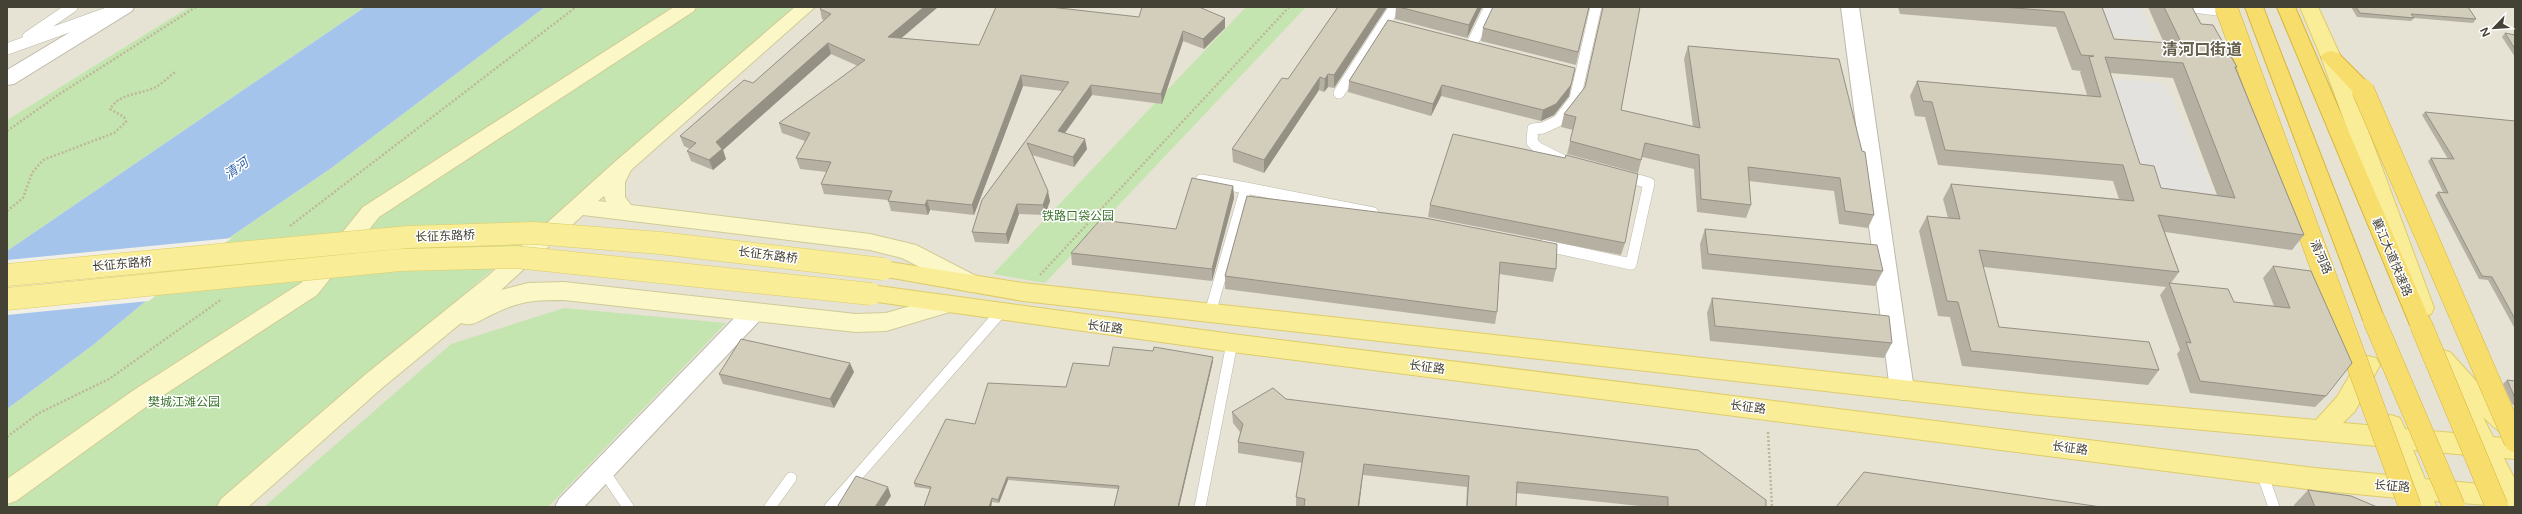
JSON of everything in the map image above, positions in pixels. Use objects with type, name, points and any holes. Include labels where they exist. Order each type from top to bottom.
[{"type":"highway","points":[[2254,7],[2374,320],[2454,507]]},
{"type":"highway","name":"襄江大道快速路","points":[[2286,7],[2510,502]]},
{"type":"highway","points":[[2220,8],[2417,501]]},
{"type":"highway","points":[[2331,57],[2363,90],[2515,441]]},
{"type":"main road","points":[[2309,7],[2331,57],[2442,360],[2486,446],[2510,502]]},
{"type":"main road","name":"清河路","points":[[2220,8],[2368,365],[2417,501]]},
{"type":"main road","name":"长征东路桥","points":[[7,275],[408,237],[533,233],[660,243],[883,269],[974,285]]},
{"type":"main road","name":"长征东路桥","points":[[7,299],[400,260],[516,257],[653,270],[871,294],[945,306]]},
{"type":"main road","name":"长征路","points":[[974,285],[1023,292],[1902,390],[2515,449]]},
{"type":"main road","name":"长征路","points":[[945,306],[2315,479],[2417,501],[2510,502]]},
{"type":"main road","points":[[2442,360],[2480,401],[2515,428]]},
{"type":"main road","points":[[2321,431],[2346,404],[2368,365]]},
{"type":"main road","points":[[2315,479],[2371,507]]},
{"type":"street","points":[[7,79],[124,7]]},
{"type":"street","points":[[7,493],[142,397],[309,289],[371,212],[687,7]]},
{"type":"street","points":[[230,507],[374,381],[433,335],[496,282],[624,165],[806,7]]},
{"type":"street","points":[[1850,7],[1902,390]]},
{"type":"street","points":[[624,165],[616,182],[614,198],[625,212]]},
{"type":"street","points":[[579,207],[870,242],[908,251],[974,285]]},
{"type":"street","points":[[496,282],[564,291],[856,323],[886,322],[945,306]]},
{"type":"street","points":[[433,335],[507,298],[528,292],[564,291]]},
{"type":"street","points":[[568,507],[754,312]]},
{"type":"lane","points":[[8,48],[72,7]]},
{"type":"lane","points":[[8,48],[124,7]]},
{"type":"lane","points":[[1339,93],[1388,25],[1394,7]]},
{"type":"lane","points":[[1471,46],[1490,7]]},
{"type":"lane","points":[[1569,162],[1555,158],[1538,148],[1532,142],[1532,134],[1533,129],[1543,128],[1558,121],[1575,99],[1577,73],[1596,7]]},
{"type":"lane","points":[[2193,7],[2220,8]]},
{"type":"lane","points":[[1530,243],[1631,264],[1648,183],[1612,174]]},
{"type":"lane","points":[[1201,180],[1384,215]]},
{"type":"lane","points":[[1210,313],[1246,188]]},
{"type":"lane","points":[[830,507],[991,312]]},
{"type":"lane","points":[[1200,507],[1232,343]]},
{"type":"lane","points":[[604,470],[628,507]]},
{"type":"lane","points":[[2262,473],[2274,507]]},
{"type":"lane","points":[[770,507],[791,478]]},
{"type":"path","points":[[7,131],[61,92],[196,7]]},
{"type":"path","points":[[1023,292],[1289,7]]},
{"type":"path","points":[[7,211],[27,195],[30,189],[30,173],[35,166],[43,160],[114,132],[126,122],[124,116],[110,109],[112,105],[126,96],[154,88],[166,81],[176,70]]},
{"type":"path","points":[[1767,410],[1772,507]]},
{"type":"shaded area","points":[[7,7],[189,7],[7,120]]},
{"type":"shaded area","points":[[800,7],[2515,7],[2515,507],[219,507],[613,165]]},
{"type":"shaded area","points":[[2091,7],[2141,7],[2154,40],[2101,34]]},
{"type":"shaded area","points":[[2105,78],[2165,83],[2219,204],[2154,198]]},
{"type":"green space","points":[[189,7],[365,7],[7,251],[7,120]]},
{"type":"green space","name":"樊城江滩公园","points":[[545,7],[800,7],[613,165],[219,507],[7,507],[7,409],[93,345],[189,265],[330,169]]},
{"type":"green space","name":"铁路口袋公园","points":[[1246,7],[1306,7],[1045,283],[993,274]]},
{"type":"green space","points":[[564,308],[726,323],[548,507],[264,507],[451,344]]},
{"type":"water","name":"清河","points":[[365,7],[545,7],[330,169],[189,265],[93,345],[7,409],[7,251]]},
{"type":"pier","points":[[232,238],[191,266],[149,301],[7,315],[7,260]]},
{"type":"building","points":[[822,7],[924,7],[888,37],[979,45],[996,7],[1050,7],[1139,17],[1142,7],[1199,7],[1225,18],[1203,39],[1183,31],[1161,94],[1091,85],[1058,131],[1085,139],[1073,157],[1027,143],[1048,191],[1043,205],[1017,204],[1006,234],[972,232],[982,200],[1069,82],[1021,75],[972,205],[927,200],[925,205],[888,201],[892,191],[821,184],[831,162],[796,158],[810,133],[779,123],[865,60],[828,43],[716,142],[722,149],[709,160],[687,151],[696,143],[680,136],[744,80],[753,83],[831,14],[820,9]]},
{"type":"building","points":[[1338,7],[1379,7],[1334,75],[1328,74],[1325,79],[1320,77],[1264,160],[1232,149],[1282,78],[1288,79]]},
{"type":"building","points":[[1399,7],[1478,7],[1469,25]]},
{"type":"building","points":[[1493,7],[1589,7],[1578,52],[1483,28]]},
{"type":"building","points":[[1603,7],[1640,7],[1621,110],[1700,128],[1688,46],[1839,59],[1862,151],[1865,152],[1874,215],[1845,211],[1840,178],[1748,167],[1751,205],[1701,199],[1699,155],[1645,143],[1641,160],[1570,141],[1576,117],[1564,114],[1585,87]]},
{"type":"building","points":[[2003,7],[2102,7],[2114,39],[2182,44],[2164,7],[2192,7],[2201,24],[2213,25],[2237,67],[2235,67],[2304,235],[2158,215],[2179,272],[1979,250],[1999,327],[2149,342],[2159,370],[1971,351],[1958,302],[1947,301],[1927,216],[1960,219],[1951,184],[2134,201],[2123,165],[1945,150],[1932,102],[1923,101],[1917,81],[2101,97],[2089,57],[2094,56],[2081,55],[2064,12]],"holes":[[[2105,57],[2183,63],[2235,198],[2161,188],[2154,166],[2140,164]]]},
{"type":"building","points":[[2356,7],[2468,7],[2476,19],[2411,14],[2414,18],[2360,13]]},
{"type":"building","points":[[1388,20],[1575,68],[1571,85],[1556,104],[1543,110],[1442,85],[1433,104],[1349,81]]},
{"type":"building","points":[[2505,33],[2515,35],[2515,49]]},
{"type":"building","points":[[2425,112],[2515,121],[2515,319],[2492,277],[2482,276],[2438,192],[2448,193],[2431,158],[2454,159]]},
{"type":"building","points":[[1453,134],[1565,158],[1566,155],[1638,174],[1625,243],[1430,205]]},
{"type":"building","points":[[1192,178],[1233,186],[1212,269],[1071,253],[1100,220],[1176,229]]},
{"type":"building","points":[[1247,196],[1425,218],[1557,244],[1556,269],[1500,262],[1497,312],[1225,276]]},
{"type":"building","points":[[1705,229],[1877,245],[1883,271],[1708,254]]},
{"type":"building","points":[[2273,266],[2311,271],[2352,363],[2326,396],[2200,381],[2186,342],[2191,343],[2169,283],[2228,289],[2234,302],[2290,308]]},
{"type":"building","points":[[1712,298],[1889,316],[1892,343],[1715,326]]},
{"type":"building","points":[[741,339],[850,363],[830,399],[719,374]]},
{"type":"building","points":[[1113,347],[1153,351],[1154,347],[1213,357],[1178,507],[1114,507],[1119,486],[1007,477],[998,500],[992,498],[989,507],[924,507],[931,487],[914,483],[946,419],[975,424],[988,383],[1066,387],[1073,363],[1109,366]]},
{"type":"building","points":[[2507,380],[2515,381],[2515,398]]},
{"type":"building","points":[[1273,388],[1286,399],[1698,450],[1766,500],[1766,507],[1668,507],[1668,497],[1517,482],[1516,507],[1467,507],[1469,476],[1364,464],[1358,507],[1304,507],[1305,499],[1296,497],[1304,452],[1238,442],[1243,424],[1232,412]]},
{"type":"building","points":[[1864,472],[2101,507],[1836,507]]},
{"type":"building","points":[[856,476],[888,487],[875,507],[837,507]]},
{"type":"building","points":[[2308,490],[2351,496],[2377,507],[2315,507]]},
{"type":"district","name":"清河口街道","points":[[2202,49]]}]
